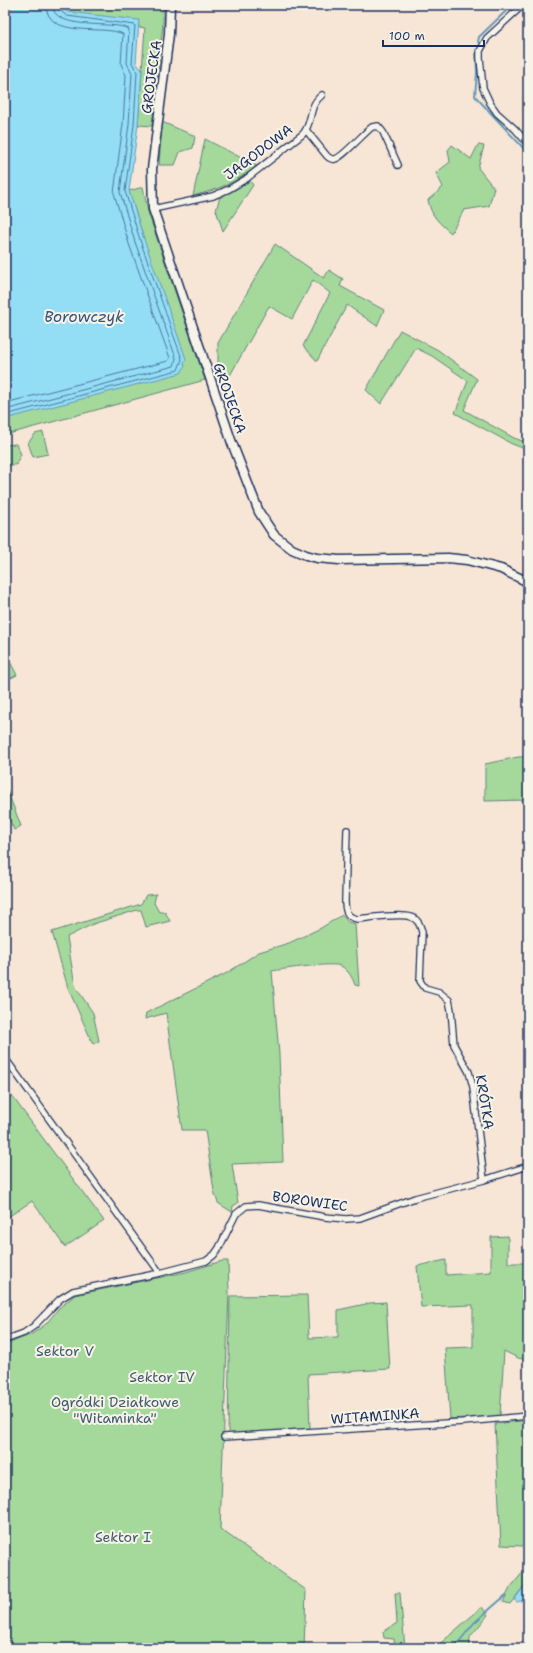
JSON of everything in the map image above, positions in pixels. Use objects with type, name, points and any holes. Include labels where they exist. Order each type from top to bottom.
[{"type":"street","name":"GROJECKA","points":[[170,5],[170,34],[152,169],[153,209],[232,443],[259,512],[274,535],[292,549],[306,555],[318,558],[340,560],[448,558],[467,560],[501,569],[528,582]]},
{"type":"street","points":[[523,5],[487,38],[480,51],[480,58],[483,88],[490,103],[497,113],[515,129],[528,144]]},
{"type":"street","name":"JAGODOWA","points":[[153,209],[213,196],[246,179],[306,130],[312,106],[322,95]]},
{"type":"street","name":"JAGODOWA","points":[[306,130],[326,156],[334,159],[342,155],[372,126],[378,126],[383,132],[398,165]]},
{"type":"street","name":"KRÓTKA","points":[[347,830],[345,909],[347,914],[351,918],[357,919],[407,916],[415,919],[420,925],[422,932],[419,978],[425,988],[443,994],[450,1004],[454,1045],[468,1069],[472,1081],[484,1180]]},
{"type":"street","points":[[5,1058],[160,1273]]},
{"type":"street","name":"BOROWIEC","points":[[5,1340],[24,1333],[34,1326],[60,1300],[73,1291],[200,1264],[211,1258],[219,1248],[236,1214],[248,1205],[258,1205],[325,1217],[354,1219],[371,1215],[415,1198],[484,1180],[528,1166]]},
{"type":"street","name":"WITAMINKA","points":[[224,1437],[528,1416]]},
{"type":"green space","points":[[57,5],[163,5],[163,24],[152,126],[138,125],[145,28],[67,16]]},
{"type":"green space","points":[[162,122],[195,136],[193,148],[180,152],[175,165],[159,165]]},
{"type":"green space","points":[[205,139],[257,166],[226,185],[193,196]]},
{"type":"green space","points":[[452,145],[471,159],[478,145],[484,146],[478,168],[494,188],[489,206],[464,210],[451,233],[436,219],[429,206],[428,200],[443,187],[436,173],[450,162],[448,150]]},
{"type":"green space","points":[[250,181],[253,185],[223,231],[216,210],[220,197]]},
{"type":"green space","points":[[143,187],[148,212],[205,380],[5,435],[5,417],[144,239],[129,191]]},
{"type":"green space","points":[[275,244],[324,278],[329,270],[343,279],[340,286],[384,310],[377,326],[347,305],[317,361],[303,346],[330,293],[313,280],[292,319],[269,306],[224,386],[218,371],[218,343]]},
{"type":"green space","points":[[400,330],[438,350],[477,379],[464,410],[514,438],[528,443],[528,450],[512,444],[455,413],[468,381],[432,356],[416,348],[381,404],[366,390]]},
{"type":"green space","points":[[43,432],[48,454],[33,457],[28,443],[35,434]]},
{"type":"green space","points":[[16,444],[21,454],[16,465],[5,465],[5,445]]},
{"type":"green space","points":[[5,656],[7,656],[17,675],[5,681]]},
{"type":"green space","points":[[518,757],[528,757],[528,800],[485,801],[485,764]]},
{"type":"green space","points":[[5,785],[21,826],[14,830],[5,809]]},
{"type":"green space","points":[[156,894],[154,903],[159,912],[165,912],[170,921],[146,927],[141,910],[137,910],[93,924],[67,937],[75,986],[93,1013],[99,1041],[93,1044],[68,988],[52,932],[141,904],[146,895]]},
{"type":"green space","points":[[342,915],[348,922],[355,924],[359,986],[355,985],[346,970],[341,966],[336,965],[308,966],[272,971],[279,1054],[283,1162],[232,1164],[238,1203],[233,1206],[232,1212],[218,1203],[214,1191],[205,1130],[182,1130],[166,1013],[145,1019],[146,1013],[227,973],[259,952],[289,943],[321,928]]},
{"type":"green space","points":[[12,1096],[104,1221],[65,1247],[32,1201],[5,1219],[5,1100]]},
{"type":"green space","points":[[508,1236],[508,1263],[528,1263],[528,1360],[518,1358],[504,1351],[500,1416],[450,1419],[445,1348],[473,1347],[473,1305],[421,1307],[417,1266],[446,1260],[446,1275],[491,1272],[491,1237]]},
{"type":"green space","name":"Ogródki Działkowe \"Witaminka\"","points":[[222,1261],[228,1261],[229,1293],[220,1529],[306,1590],[304,1648],[5,1648],[5,1345],[32,1334],[46,1324],[59,1308],[75,1295],[186,1272]]},
{"type":"green space","points":[[307,1295],[309,1338],[338,1337],[338,1310],[370,1303],[386,1302],[390,1369],[308,1374],[310,1429],[228,1435],[230,1296]]},
{"type":"green space","points":[[528,1420],[528,1537],[523,1546],[501,1545],[495,1424]]},
{"type":"green space","points":[[528,1566],[528,1581],[510,1604],[503,1602],[510,1588]]},
{"type":"green space","points":[[395,1593],[400,1593],[405,1648],[395,1648],[394,1639],[384,1638],[383,1632],[397,1623]]},
{"type":"green space","points":[[482,1607],[488,1615],[470,1637],[469,1648],[435,1648]]},
{"type":"water","name":"Borowczyk","points":[[5,5],[59,5],[68,12],[139,20],[136,63],[142,70],[138,125],[129,191],[144,239],[186,359],[184,363],[185,366],[181,373],[5,419]]},
{"type":"water","points":[[528,1581],[528,1599],[517,1602],[514,1600]]},
{"type":"waterway","points":[[478,42],[479,37],[507,10]]},
{"type":"waterway","points":[[476,50],[477,73],[475,96],[528,153]]},
{"type":"waterway","points":[[454,1648],[474,1623],[506,1595]]},
{"type":"park label","name":"Sektor V","points":[[65,1351]]},
{"type":"park label","name":"Sektor IV","points":[[162,1377]]},
{"type":"park label","name":"Sektor I","points":[[123,1537]]}]
